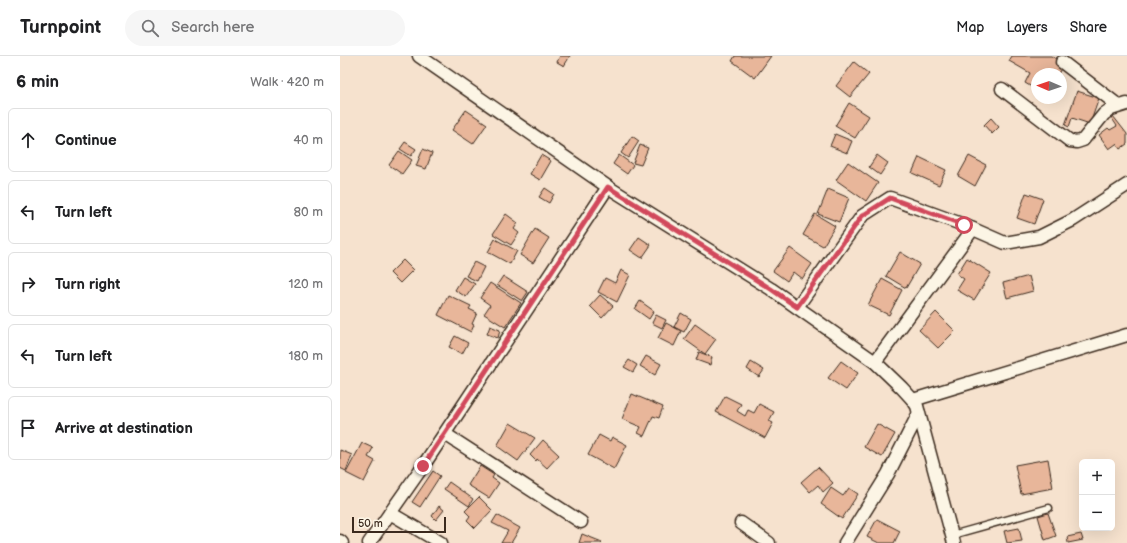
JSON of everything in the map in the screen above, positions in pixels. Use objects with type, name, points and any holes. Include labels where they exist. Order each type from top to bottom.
[{"type":"street","points":[[419,56],[608,187],[771,289],[875,362],[913,400],[919,413],[953,539]]},
{"type":"street","points":[[1062,62],[1123,105]]},
{"type":"street","points":[[1002,90],[1070,141],[1077,142],[1083,140],[1104,114],[1111,109],[1123,105]]},
{"type":"street","points":[[797,307],[862,216],[890,198],[1005,242],[1039,237],[1073,220],[1127,185]]},
{"type":"street","points":[[369,543],[444,434],[608,187]]},
{"type":"street","points":[[875,362],[973,229]]},
{"type":"street","points":[[913,400],[1127,335]]},
{"type":"street","points":[[846,543],[888,474],[919,413]]},
{"type":"street","points":[[444,434],[581,522]]},
{"type":"street","points":[[390,513],[441,543]]},
{"type":"street","points":[[741,523],[769,543]]},
{"type":"lane","points":[[953,539],[1049,508]]},
{"type":"building","points":[[560,56],[570,56],[564,66],[557,62]]},
{"type":"building","points":[[735,56],[771,56],[755,78],[732,61]]},
{"type":"building","points":[[1012,56],[1051,56],[1064,63],[1061,68],[1031,68],[1031,86],[1025,83],[1030,73],[1009,61]]},
{"type":"building","points":[[854,62],[869,74],[850,97],[836,86]]},
{"type":"building","points":[[1077,91],[1099,98],[1090,124],[1072,118],[1069,127],[1065,125]]},
{"type":"building","points":[[849,103],[869,116],[855,138],[835,126]]},
{"type":"building","points":[[466,110],[487,124],[473,144],[452,130]]},
{"type":"building","points":[[1113,116],[1127,134],[1127,144],[1120,149],[1116,144],[1109,149],[1099,135],[1108,128],[1110,130],[1117,126],[1111,117]]},
{"type":"building","points":[[991,118],[999,127],[992,134],[984,125]]},
{"type":"building","points":[[835,134],[852,141],[847,153],[830,146]]},
{"type":"building","points":[[632,136],[639,141],[628,158],[621,153]]},
{"type":"building","points":[[405,142],[416,149],[411,156],[400,149]]},
{"type":"building","points":[[640,145],[648,148],[641,165],[633,163]]},
{"type":"building","points":[[423,149],[432,153],[426,169],[416,166]]},
{"type":"building","points":[[399,151],[412,160],[402,174],[389,165]]},
{"type":"building","points":[[541,155],[551,161],[540,180],[530,174]]},
{"type":"building","points":[[619,155],[633,165],[627,174],[613,164]]},
{"type":"building","points":[[877,155],[888,163],[880,175],[869,167]]},
{"type":"building","points":[[969,156],[986,165],[975,186],[958,176]]},
{"type":"building","points":[[919,157],[946,170],[939,185],[912,173]]},
{"type":"building","points":[[848,162],[878,183],[866,201],[836,180]]},
{"type":"building","points":[[545,188],[554,194],[549,203],[539,197]]},
{"type":"building","points":[[828,189],[849,198],[839,222],[818,214]]},
{"type":"building","points":[[1026,193],[1043,199],[1034,224],[1017,218]]},
{"type":"building","points":[[506,214],[518,223],[514,229],[519,233],[511,245],[493,234]]},
{"type":"building","points":[[815,214],[835,226],[823,246],[803,235]]},
{"type":"building","points":[[535,229],[549,238],[533,263],[520,255]]},
{"type":"building","points":[[639,237],[651,245],[642,258],[630,250]]},
{"type":"building","points":[[495,239],[517,251],[510,264],[488,252]]},
{"type":"building","points":[[790,248],[812,264],[802,279],[793,272],[787,281],[773,271]]},
{"type":"building","points":[[900,252],[920,264],[906,288],[886,276]]},
{"type":"building","points":[[967,258],[991,273],[974,300],[957,290],[964,279],[957,274]]},
{"type":"building","points":[[403,260],[413,270],[400,283],[390,273]]},
{"type":"building","points":[[474,262],[484,267],[477,281],[466,276]]},
{"type":"building","points":[[621,270],[630,275],[617,302],[598,292],[605,278],[615,283]]},
{"type":"building","points":[[503,276],[528,292],[522,301],[497,285]]},
{"type":"building","points":[[1029,276],[1033,291],[1007,298],[1003,283]]},
{"type":"building","points":[[463,277],[475,284],[466,297],[455,290]]},
{"type":"building","points":[[882,279],[902,290],[889,315],[868,305]]},
{"type":"building","points":[[490,283],[521,303],[505,327],[484,314],[490,305],[480,298]]},
{"type":"building","points":[[448,295],[471,306],[469,309],[477,313],[472,324],[474,325],[471,332],[438,315]]},
{"type":"building","points":[[600,295],[613,306],[602,318],[590,306]]},
{"type":"building","points":[[640,301],[654,311],[649,319],[635,309]]},
{"type":"building","points":[[936,312],[955,331],[938,348],[919,330]]},
{"type":"building","points":[[681,313],[691,319],[684,332],[674,327]]},
{"type":"building","points":[[656,315],[666,320],[662,328],[652,323]]},
{"type":"building","points":[[666,323],[681,331],[674,346],[658,338]]},
{"type":"building","points":[[695,324],[716,339],[705,354],[684,339]]},
{"type":"building","points":[[490,326],[500,330],[498,338],[487,334]]},
{"type":"building","points":[[455,336],[468,343],[462,354],[449,347]]},
{"type":"building","points":[[699,352],[712,357],[710,365],[696,360]]},
{"type":"building","points":[[646,356],[661,364],[655,375],[640,366]]},
{"type":"building","points":[[629,360],[637,365],[633,372],[624,367]]},
{"type":"building","points":[[841,361],[858,373],[846,390],[828,378]]},
{"type":"building","points":[[751,362],[764,370],[759,377],[747,369]]},
{"type":"building","points":[[632,394],[663,407],[659,418],[653,416],[644,436],[638,433],[641,427],[622,419]]},
{"type":"building","points":[[725,396],[741,404],[737,411],[745,416],[748,410],[754,413],[759,404],[774,412],[769,421],[773,423],[765,438],[716,412]]},
{"type":"building","points":[[510,423],[535,438],[518,461],[497,446]]},
{"type":"building","points":[[877,424],[895,434],[882,457],[864,447]]},
{"type":"building","points":[[599,435],[610,441],[612,437],[627,445],[614,469],[588,455]]},
{"type":"building","points":[[543,440],[559,455],[547,468],[530,455]]},
{"type":"building","points":[[362,443],[373,448],[368,457],[375,461],[364,482],[346,473]]},
{"type":"building","points":[[340,450],[352,455],[346,471],[340,468]]},
{"type":"building","points":[[1048,459],[1053,488],[1021,494],[1015,465]]},
{"type":"building","points":[[480,466],[494,475],[492,478],[499,483],[489,498],[468,485]]},
{"type":"building","points":[[818,467],[833,483],[823,492],[818,485],[810,492],[801,482]]},
{"type":"building","points":[[433,471],[440,476],[420,507],[412,502]]},
{"type":"building","points":[[449,482],[473,499],[469,506],[444,489]]},
{"type":"building","points":[[831,488],[843,496],[849,488],[858,494],[842,519],[821,504]]},
{"type":"building","points":[[479,497],[492,510],[475,528],[467,520],[470,516],[465,511]]},
{"type":"building","points":[[439,506],[444,510],[436,520],[432,516]]},
{"type":"building","points":[[1048,513],[1056,536],[1045,540],[1038,516]]},
{"type":"building","points":[[497,515],[520,528],[511,543],[501,543],[508,531],[492,523]]},
{"type":"building","points":[[877,519],[900,531],[894,543],[879,543],[867,537]]},
{"type":"building","points":[[1019,528],[1022,541],[1007,543],[1004,531]]},
{"type":"building","points":[[582,534],[602,542],[579,543]]},
{"type":"building","points":[[1081,534],[1083,540],[1068,543],[1067,537]]},
{"type":"route","points":[[423,466],[608,187],[771,289],[797,307],[862,216],[890,198],[964,225]]}]
